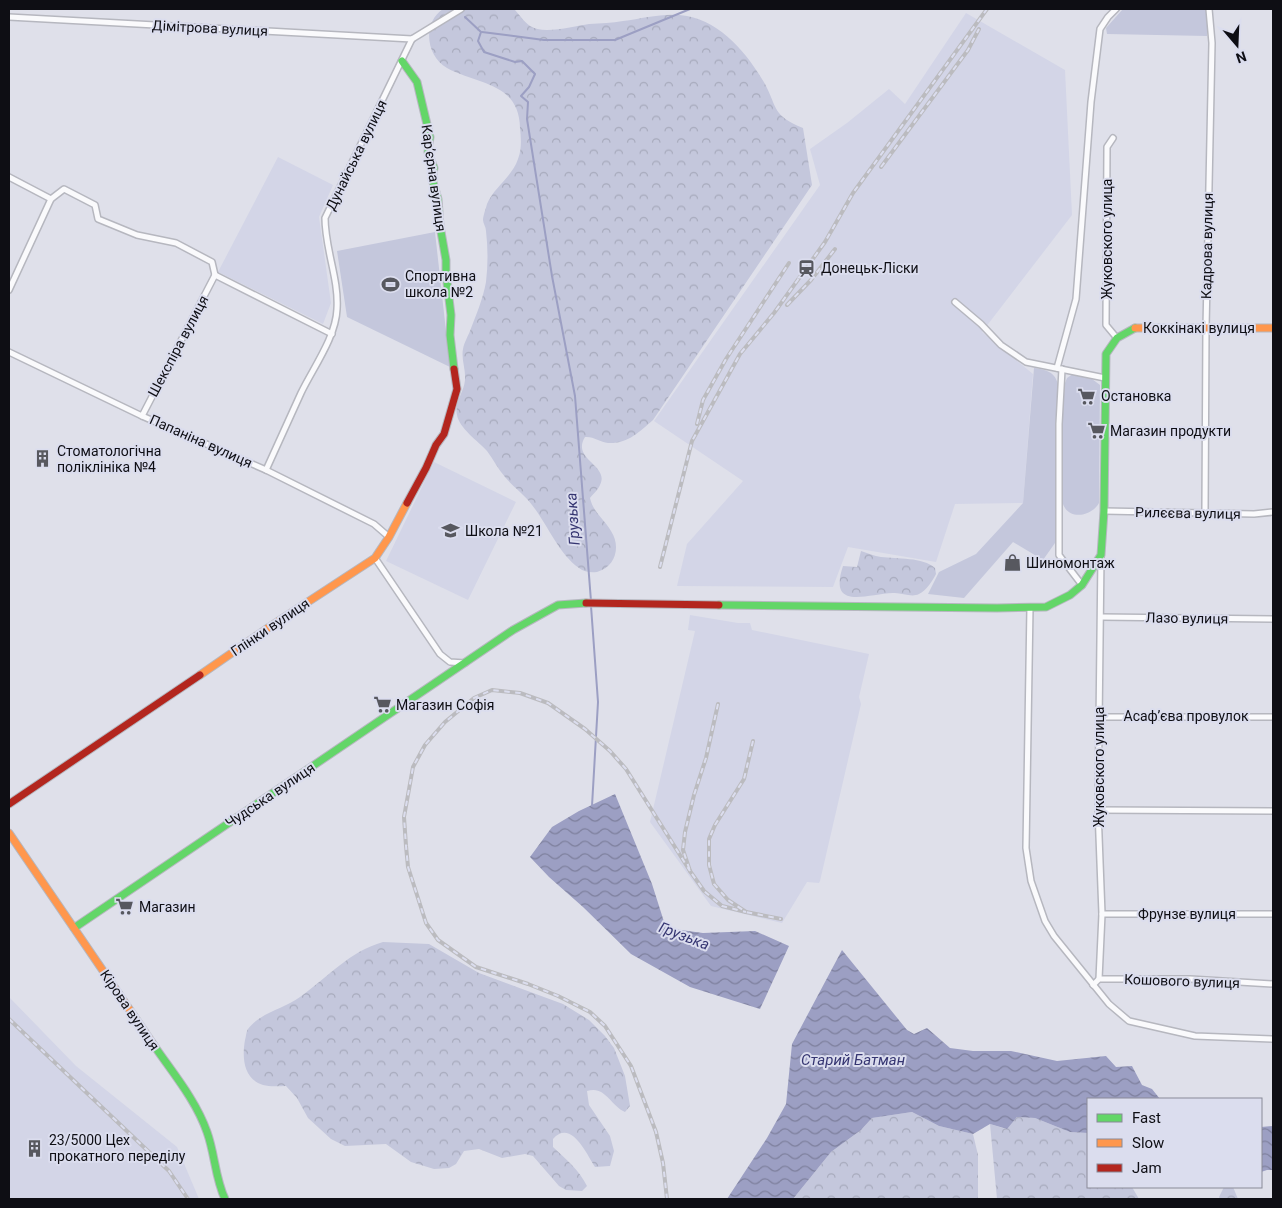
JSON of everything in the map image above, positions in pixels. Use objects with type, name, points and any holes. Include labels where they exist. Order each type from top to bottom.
[{"type":"street","points":[[412,39],[461,9]]},
{"type":"street","points":[[1116,9],[1100,29],[1091,102],[1078,284],[1059,368],[1059,555],[1082,585],[1101,555],[1104,511],[1106,354],[1116,337]]},
{"type":"street","name":"Кадрова вулиця","points":[[1205,512],[1206,328],[1212,43],[1209,9]]},
{"type":"street","name":"Дімітрова вулиця","points":[[9,17],[412,39]]},
{"type":"street","name":"Дунайська вулиця","points":[[266,470],[302,392],[332,334],[338,300],[325,231],[325,218],[412,39]]},
{"type":"street","name":"Кар’єрна вулиця","points":[[402,61],[417,82],[430,137],[428,152],[434,168],[432,179],[438,199],[440,226],[446,260],[451,315],[450,335],[457,389]]},
{"type":"street","name":"Жуковского улица","points":[[1113,138],[1107,147],[1106,325],[1116,337]]},
{"type":"street","points":[[9,178],[51,198]]},
{"type":"street","points":[[9,290],[51,198],[64,189],[96,205],[98,219],[137,235],[176,243],[212,262],[215,275],[332,334]]},
{"type":"street","name":"Шекспіра вулиця","points":[[142,416],[215,275]]},
{"type":"street","points":[[954,302],[981,324],[1001,345],[1026,362],[1105,378]]},
{"type":"street","name":"Коккінакі вулиця","points":[[1116,337],[1134,328],[1273,328]]},
{"type":"street","name":"Папаніна вулиця","points":[[9,352],[142,416],[266,470],[374,524],[389,537]]},
{"type":"street","name":"Глінки вулиця","points":[[9,804],[260,633],[375,558],[389,537],[444,434],[457,389]]},
{"type":"street","name":"Рилєєва вулиця","points":[[1104,511],[1254,514],[1273,512]]},
{"type":"street","name":"Жуковского улица","points":[[1099,978],[1102,914],[1098,810],[1101,555]]},
{"type":"street","points":[[375,558],[440,654],[450,662],[465,662]]},
{"type":"street","name":"Чудська вулиця","points":[[74,928],[465,662],[545,611],[558,606],[574,604],[1030,608],[1046,607],[1058,602],[1082,585]]},
{"type":"street","points":[[1030,608],[1026,848],[1031,881],[1046,920],[1063,948],[1093,985],[1119,1014],[1128,1021],[1196,1036],[1273,1039]]},
{"type":"street","name":"Лазо вулиця","points":[[1101,617],[1273,619]]},
{"type":"street","name":"Асаф’єва провулок","points":[[1099,717],[1273,716]]},
{"type":"street","points":[[1098,810],[1273,811]]},
{"type":"street","name":"Кірова вулиця","points":[[9,833],[197,1110],[207,1132],[216,1177],[225,1199]]},
{"type":"street","name":"Фрунзе вулиця","points":[[1102,914],[1273,914]]},
{"type":"street","points":[[1093,985],[1099,978]]},
{"type":"street","name":"Кошового вулиця","points":[[1099,978],[1190,979],[1273,984]]},
{"type":"shaded area","points":[[966,13],[1065,70],[1072,215],[982,332],[1033,374],[1023,503],[955,504],[936,562],[848,547],[833,587],[677,586],[687,544],[743,481],[654,421],[820,185],[810,149],[847,123],[889,89],[905,104]]},
{"type":"shaded area","points":[[278,157],[333,185],[319,217],[331,303],[323,324],[218,272]]},
{"type":"shaded area","name":"Школа №21","points":[[434,462],[516,502],[468,600],[386,561]]},
{"type":"shaded area","points":[[690,615],[738,623],[750,623],[752,630],[869,654],[859,697],[861,704],[820,881],[819,883],[807,882],[782,923],[711,906],[650,822],[695,631],[688,630]]},
{"type":"shaded area","points":[[9,997],[76,1066],[177,1147],[199,1199],[9,1199]]},
{"type":"green space","points":[[443,9],[514,9],[530,26],[543,30],[663,15],[679,15],[700,19],[723,33],[743,52],[765,84],[777,110],[786,119],[803,128],[812,185],[653,420],[643,429],[622,442],[608,443],[591,437],[585,437],[582,445],[583,451],[600,472],[602,478],[599,487],[590,498],[591,503],[611,531],[616,543],[615,555],[609,566],[597,572],[588,572],[581,569],[565,555],[526,497],[511,484],[487,451],[458,420],[456,411],[465,380],[463,349],[486,282],[487,250],[483,216],[490,198],[512,171],[518,159],[521,140],[518,113],[513,102],[505,93],[495,87],[447,68],[435,56],[429,39],[430,31],[436,15]]},
{"type":"green space","points":[[1123,9],[1207,9],[1207,36],[1107,34],[1106,28]]},
{"type":"green space","name":"Спортивна школа №2","points":[[435,232],[450,367],[347,317],[337,251]]},
{"type":"green space","points":[[1034,368],[1052,374],[1058,384],[1055,543],[1043,560],[1013,542],[964,598],[928,594],[939,572],[976,554],[1023,503]]},
{"type":"green space","points":[[1073,374],[1092,379],[1100,385],[1099,503],[1091,511],[1081,515],[1070,513],[1063,504],[1063,388],[1067,378]]},
{"type":"green space","points":[[861,551],[881,557],[924,562],[935,568],[936,574],[927,588],[922,593],[916,595],[893,593],[852,597],[845,595],[841,589],[840,580],[843,566],[857,567]]},
{"type":"green space","points":[[383,942],[429,944],[479,973],[563,1004],[589,1020],[614,1048],[625,1076],[630,1106],[625,1112],[603,1093],[593,1090],[587,1091],[589,1105],[610,1136],[614,1151],[610,1166],[595,1167],[583,1147],[572,1135],[566,1133],[560,1134],[553,1139],[553,1147],[572,1165],[584,1180],[587,1186],[582,1191],[566,1190],[559,1186],[533,1156],[525,1154],[502,1158],[479,1149],[464,1151],[456,1164],[449,1168],[434,1169],[411,1162],[386,1144],[345,1146],[331,1139],[308,1118],[297,1098],[286,1086],[263,1085],[251,1078],[245,1067],[244,1053],[247,1032],[253,1023],[300,997],[350,958],[371,946]]},
{"type":"green space","points":[[912,1112],[939,1126],[973,1134],[978,1155],[978,1199],[793,1199],[831,1152],[861,1130],[872,1118]]},
{"type":"green space","points":[[1017,1117],[1035,1118],[1070,1132],[1087,1133],[1087,1188],[1133,1188],[1139,1199],[997,1199],[990,1124],[1006,1129]]},
{"type":"green space","points":[[1224,1188],[1233,1188],[1238,1199],[1220,1199],[1219,1197]]},
{"type":"water","points":[[615,794],[652,884],[666,928],[703,933],[755,931],[789,946],[760,1009],[690,987],[631,954],[530,857],[552,827],[579,811]]},
{"type":"water","name":"Старий Батман","points":[[842,950],[907,1030],[914,1034],[927,1028],[950,1048],[973,1051],[1011,1051],[1057,1061],[1106,1056],[1116,1067],[1132,1066],[1142,1085],[1152,1089],[1159,1098],[1087,1098],[1087,1133],[1070,1132],[1035,1118],[1017,1117],[1007,1129],[990,1124],[973,1134],[939,1126],[912,1112],[872,1118],[861,1130],[831,1152],[793,1199],[727,1199],[767,1138],[786,1104],[792,1044]]},
{"type":"water","points":[[1273,1126],[1273,1170],[1262,1172],[1262,1127]]},
{"type":"waterway","points":[[482,32],[544,40],[615,40],[690,9]]},
{"type":"waterway","name":"Грузька","points":[[465,17],[481,32],[478,41],[484,52],[515,62],[522,61],[535,74],[529,87],[521,96],[528,102],[527,119],[552,276],[575,396],[591,601]]},
{"type":"waterway","name":"Грузька","points":[[591,606],[598,702],[592,806]]},
{"type":"railway","points":[[660,567],[692,441],[740,354],[774,313],[825,242],[853,193],[987,9]]},
{"type":"railway","points":[[881,167],[968,50],[979,29]]},
{"type":"railway","points":[[787,305],[811,280],[835,249]]},
{"type":"railway","points":[[697,424],[703,400],[726,359],[789,263]]},
{"type":"railway","points":[[667,1199],[663,1163],[656,1132],[631,1066],[605,1026],[590,1012],[558,996],[476,967],[438,940],[426,923],[408,867],[406,846],[404,817],[413,767],[425,745],[445,722],[474,698],[492,690],[520,693],[548,703],[585,729],[610,751],[626,769],[690,871]]},
{"type":"railway","points":[[718,704],[706,758],[685,832],[683,850],[690,871],[704,891],[722,906],[746,912]]},
{"type":"railway","points":[[753,741],[744,779],[715,825],[709,839],[709,865],[714,884],[728,900],[746,912],[781,919]]},
{"type":"railway","points":[[9,1019],[169,1171],[188,1199]]},
{"type":"traffic: fast","points":[[402,61],[417,82],[430,137],[428,152],[434,168],[432,179],[438,199],[440,226],[446,260],[451,315],[450,335],[454,369]]},
{"type":"traffic: fast","points":[[719,605],[1046,607],[1070,595],[1082,585],[1101,555],[1104,511],[1106,354],[1117,338],[1135,328]]},
{"type":"traffic: fast","points":[[74,928],[513,630],[558,605],[586,603]]},
{"type":"traffic: fast","points":[[153,1044],[197,1109],[210,1140],[219,1183],[225,1199]]},
{"type":"traffic: slow","points":[[1135,328],[1273,328]]},
{"type":"traffic: slow","points":[[200,675],[375,558],[389,537],[407,503]]},
{"type":"traffic: slow","points":[[9,833],[153,1044]]},
{"type":"traffic: jam","points":[[407,503],[436,445],[444,434],[457,389],[454,369]]},
{"type":"traffic: jam","points":[[586,603],[719,605]]},
{"type":"traffic: jam","points":[[9,804],[200,675]]},
{"type":"place","name":"Донецьк-Ліски","points":[[807,268]]},
{"type":"place","name":"Спортивна школа №2","points":[[391,284]]},
{"type":"place","name":"Остановка","points":[[1087,396]]},
{"type":"place","name":"Магазин продукти","points":[[1096,431]]},
{"type":"place","name":"Стоматологічна поліклініка №4","points":[[43,459]]},
{"type":"place","name":"Школа №21","points":[[451,531]]},
{"type":"place","name":"Шиномонтаж","points":[[1012,563]]},
{"type":"place","name":"Магазин Софія","points":[[382,705]]},
{"type":"place","name":"Магазин","points":[[125,907]]},
{"type":"place","name":"23/5000 Цех прокатного переділу","points":[[35,1148]]}]
